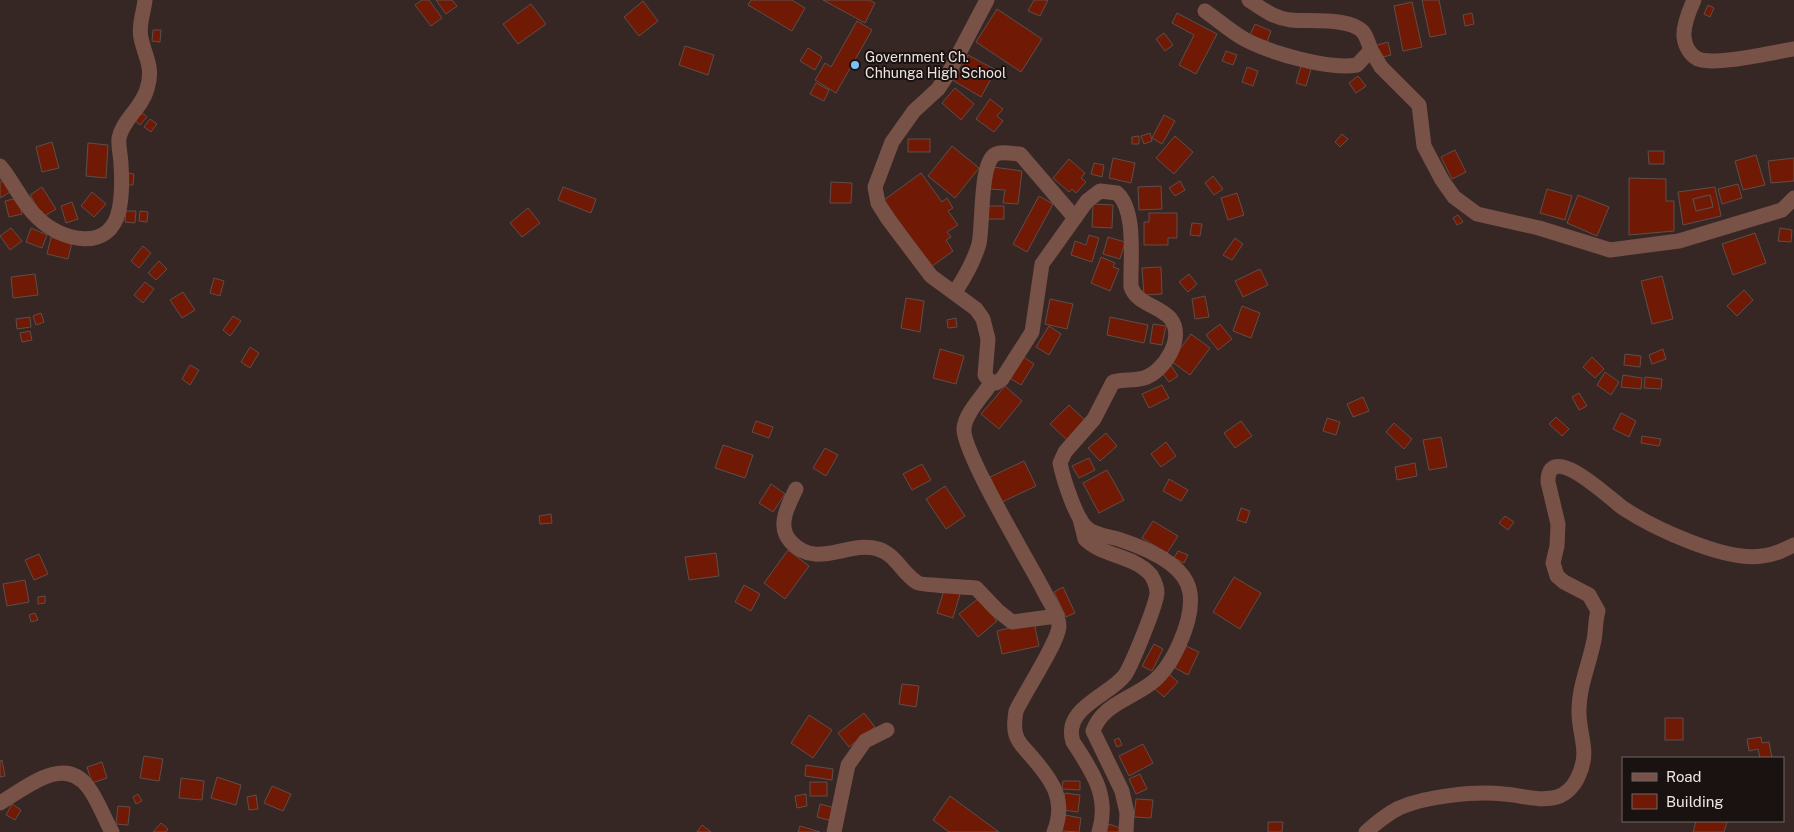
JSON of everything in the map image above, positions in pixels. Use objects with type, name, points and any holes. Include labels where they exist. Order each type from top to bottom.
[{"type":"street","points":[[0,166],[29,209],[50,229],[80,238],[94,239],[105,236],[113,227],[119,211],[122,185],[119,139],[129,116],[144,96],[150,76],[150,62],[140,29],[145,0]]},
{"type":"street","points":[[987,0],[948,74],[938,89],[914,111],[892,142],[875,187],[878,203],[931,276],[955,292],[976,309],[983,318],[988,339],[985,375],[991,383]]},
{"type":"street","points":[[1249,0],[1277,17],[1290,20],[1339,22],[1363,32],[1381,67],[1419,106],[1424,146],[1442,180],[1454,197],[1477,214],[1539,228],[1610,250],[1679,240],[1782,210],[1794,198]]},
{"type":"street","points":[[1694,0],[1686,21],[1684,36],[1687,48],[1698,58],[1719,61],[1794,49]]},
{"type":"street","points":[[1205,11],[1246,40],[1282,54],[1333,66],[1357,65],[1371,50]]},
{"type":"street","points":[[955,292],[967,275],[978,244],[982,203],[989,164],[994,156],[1002,153],[1020,154],[1075,218]]},
{"type":"street","points":[[1054,832],[1059,819],[1057,793],[1049,778],[1016,735],[1014,723],[1016,712],[1055,640],[1059,626],[1057,616],[981,476],[966,442],[964,429],[969,414],[991,383],[996,383],[1002,379],[1028,339],[1034,324],[1039,271],[1042,264],[1086,201],[1100,190],[1116,193],[1122,198],[1130,223],[1131,287],[1133,293],[1169,318],[1176,334],[1166,360],[1155,372],[1143,378],[1112,382],[1094,419],[1061,456],[1062,472],[1079,515],[1085,539],[1097,548],[1138,565],[1151,576],[1157,593],[1124,675],[1096,696],[1072,722],[1071,735],[1073,742],[1098,782],[1103,812],[1099,832]]},
{"type":"street","points":[[1366,832],[1386,815],[1401,807],[1426,800],[1502,794],[1544,799],[1558,797],[1572,788],[1578,777],[1585,758],[1579,715],[1581,684],[1594,639],[1598,611],[1589,595],[1564,582],[1557,576],[1553,564],[1557,546],[1558,524],[1548,482],[1548,475],[1552,469],[1561,466],[1570,468],[1612,498],[1621,507],[1661,529],[1700,546],[1734,555],[1760,557],[1782,551],[1794,545]]},
{"type":"street","points":[[796,489],[786,510],[784,531],[790,542],[807,554],[829,554],[860,548],[875,548],[888,552],[906,574],[920,584],[976,588],[996,610],[1012,622],[1057,616]]},
{"type":"street","points":[[1079,515],[1088,529],[1132,544],[1174,567],[1184,578],[1190,592],[1190,616],[1165,670],[1153,683],[1104,712],[1096,721],[1093,731],[1122,791],[1127,813],[1126,832]]},
{"type":"street","points":[[834,832],[848,766],[865,741],[886,730]]},
{"type":"street","points":[[0,803],[59,771],[75,774],[88,786],[112,832]]},
{"type":"building","points":[[422,0],[429,0],[442,18],[431,26],[415,5]]},
{"type":"building","points":[[436,0],[452,0],[457,6],[446,14]]},
{"type":"building","points":[[751,0],[792,0],[805,8],[792,31],[748,5]]},
{"type":"building","points":[[823,0],[869,0],[875,3],[865,23]]},
{"type":"building","points":[[1034,0],[1048,0],[1040,16],[1028,11]]},
{"type":"building","points":[[1422,0],[1439,0],[1446,34],[1430,37]]},
{"type":"building","points":[[643,1],[658,21],[639,36],[624,17]]},
{"type":"building","points":[[1412,2],[1422,47],[1403,51],[1394,6]]},
{"type":"building","points":[[531,4],[546,24],[518,44],[503,24]]},
{"type":"building","points":[[1708,5],[1714,8],[1710,17],[1704,14]]},
{"type":"building","points":[[997,9],[1042,39],[1021,72],[976,42]]},
{"type":"building","points":[[1177,13],[1217,34],[1196,74],[1179,65],[1194,35],[1172,23]]},
{"type":"building","points":[[1472,13],[1474,24],[1465,26],[1463,15]]},
{"type":"building","points":[[857,21],[872,30],[836,93],[815,80],[825,63],[831,67]]},
{"type":"building","points":[[1255,24],[1271,31],[1267,42],[1250,35]]},
{"type":"building","points":[[153,30],[161,30],[160,42],[152,41]]},
{"type":"building","points":[[1164,33],[1173,45],[1165,51],[1156,39]]},
{"type":"building","points":[[1388,42],[1391,55],[1379,58],[1377,45]]},
{"type":"building","points":[[685,46],[714,55],[708,75],[679,65]]},
{"type":"building","points":[[808,48],[822,57],[815,70],[800,61]]},
{"type":"building","points":[[1226,51],[1237,55],[1233,65],[1222,61]]},
{"type":"building","points":[[968,55],[996,70],[981,97],[954,81]]},
{"type":"building","points":[[1301,66],[1311,69],[1306,86],[1296,83]]},
{"type":"building","points":[[1247,67],[1258,71],[1253,86],[1242,82]]},
{"type":"building","points":[[1358,76],[1366,86],[1356,93],[1349,83]]},
{"type":"building","points":[[816,83],[829,90],[824,101],[810,94]]},
{"type":"building","points":[[955,88],[974,104],[961,120],[942,103]]},
{"type":"building","points":[[990,99],[1003,109],[997,116],[1003,121],[994,132],[976,119]]},
{"type":"building","points":[[141,112],[147,117],[140,125],[134,120]]},
{"type":"building","points":[[1164,115],[1175,121],[1162,144],[1152,138]]},
{"type":"building","points":[[150,119],[157,124],[151,132],[144,127]]},
{"type":"building","points":[[1150,133],[1152,141],[1144,144],[1141,136]]},
{"type":"building","points":[[1342,134],[1348,139],[1340,147],[1335,142]]},
{"type":"building","points":[[1139,136],[1139,144],[1132,144],[1132,137]]},
{"type":"building","points":[[1175,136],[1193,152],[1174,174],[1156,158]]},
{"type":"building","points":[[908,139],[930,139],[930,152],[908,152]]},
{"type":"building","points":[[52,142],[59,168],[42,172],[36,147]]},
{"type":"building","points":[[88,143],[108,145],[106,178],[86,176]]},
{"type":"building","points":[[952,146],[979,168],[955,198],[928,176]]},
{"type":"building","points":[[1455,150],[1466,172],[1452,179],[1441,157]]},
{"type":"building","points":[[1648,151],[1664,151],[1664,164],[1649,164]]},
{"type":"building","points":[[1756,155],[1765,185],[1743,190],[1735,161]]},
{"type":"building","points":[[1113,158],[1135,163],[1131,183],[1109,178]]},
{"type":"building","points":[[1794,158],[1794,181],[1771,183],[1768,161]]},
{"type":"building","points":[[1069,159],[1085,173],[1081,178],[1086,182],[1076,193],[1072,189],[1069,192],[1053,178]]},
{"type":"building","points":[[1094,163],[1104,165],[1102,177],[1091,174]]},
{"type":"building","points":[[993,167],[1022,171],[1018,204],[1003,203],[1005,190],[990,189]]},
{"type":"building","points":[[127,173],[134,174],[133,185],[126,185]]},
{"type":"building","points":[[921,173],[942,202],[947,198],[953,208],[948,211],[958,225],[947,232],[951,237],[946,240],[953,251],[931,267],[884,200]]},
{"type":"building","points":[[1213,176],[1223,189],[1214,195],[1205,183]]},
{"type":"building","points":[[1629,178],[1666,179],[1666,201],[1674,201],[1674,231],[1629,235]]},
{"type":"building","points":[[5,179],[12,191],[0,198],[0,182]]},
{"type":"building","points":[[1180,181],[1185,190],[1175,196],[1169,188]]},
{"type":"building","points":[[831,182],[852,183],[851,203],[830,203]]},
{"type":"building","points":[[1738,184],[1742,198],[1722,204],[1718,189]]},
{"type":"building","points":[[1161,186],[1162,209],[1139,210],[1138,187]]},
{"type":"building","points":[[42,187],[56,209],[43,217],[30,195]]},
{"type":"building","points":[[563,187],[596,199],[591,213],[558,200]]},
{"type":"building","points":[[1715,187],[1721,216],[1683,225],[1678,192]],"holes":[[[1710,195],[1713,207],[1696,211],[1693,199]]]},
{"type":"building","points":[[1547,189],[1572,196],[1565,220],[1540,213]]},
{"type":"building","points":[[92,192],[106,204],[94,217],[81,206]]},
{"type":"building","points":[[1237,193],[1244,215],[1228,220],[1221,198]]},
{"type":"building","points":[[1578,195],[1609,207],[1597,236],[1567,223]]},
{"type":"building","points":[[1710,195],[1713,207],[1696,211],[1693,199]]},
{"type":"building","points":[[1039,196],[1053,204],[1027,252],[1013,244]]},
{"type":"building","points":[[18,198],[22,214],[9,217],[5,201]]},
{"type":"building","points":[[72,202],[78,219],[66,223],[61,206]]},
{"type":"building","points":[[1093,204],[1113,205],[1112,228],[1092,227]]},
{"type":"building","points":[[988,206],[1004,206],[1004,219],[988,219]]},
{"type":"building","points":[[528,208],[540,223],[522,237],[510,223]]},
{"type":"building","points":[[126,211],[136,211],[135,223],[125,222]]},
{"type":"building","points":[[140,211],[148,212],[147,222],[139,221]]},
{"type":"building","points":[[1149,213],[1177,213],[1177,238],[1168,238],[1168,245],[1144,245],[1144,222],[1149,222]]},
{"type":"building","points":[[1458,215],[1463,222],[1457,225],[1453,218]]},
{"type":"building","points":[[1192,223],[1202,224],[1200,236],[1190,235]]},
{"type":"building","points":[[11,228],[22,241],[10,250],[0,236]]},
{"type":"building","points":[[31,228],[47,235],[42,248],[26,242]]},
{"type":"building","points":[[1780,228],[1792,230],[1791,242],[1778,241]]},
{"type":"building","points":[[1755,233],[1766,263],[1733,275],[1722,244]]},
{"type":"building","points":[[1089,235],[1099,238],[1092,262],[1071,255],[1075,241],[1086,245]]},
{"type":"building","points":[[51,237],[72,242],[68,259],[47,254]]},
{"type":"building","points":[[1108,237],[1125,242],[1120,259],[1103,254]]},
{"type":"building","points":[[1235,238],[1243,244],[1232,260],[1223,255]]},
{"type":"building","points":[[143,246],[151,253],[139,268],[131,261]]},
{"type":"building","points":[[1101,257],[1115,263],[1113,267],[1119,269],[1110,291],[1091,283]]},
{"type":"building","points":[[159,261],[167,269],[156,280],[148,273]]},
{"type":"building","points":[[1161,267],[1162,294],[1144,295],[1142,268]]},
{"type":"building","points":[[1260,269],[1268,285],[1243,297],[1235,281]]},
{"type":"building","points":[[35,274],[38,295],[13,298],[11,277]]},
{"type":"building","points":[[1189,274],[1197,284],[1188,292],[1179,282]]},
{"type":"building","points":[[1662,276],[1673,319],[1652,324],[1641,281]]},
{"type":"building","points":[[214,278],[224,281],[220,296],[210,293]]},
{"type":"building","points":[[145,282],[154,289],[143,303],[134,295]]},
{"type":"building","points":[[1744,290],[1753,300],[1737,316],[1727,306]]},
{"type":"building","points":[[183,292],[195,310],[182,318],[170,300]]},
{"type":"building","points":[[1205,296],[1209,317],[1195,319],[1192,299]]},
{"type":"building","points":[[906,298],[924,301],[920,332],[901,328]]},
{"type":"building","points":[[1050,299],[1073,304],[1067,329],[1045,324]]},
{"type":"building","points":[[1242,306],[1260,313],[1251,338],[1233,331]]},
{"type":"building","points":[[41,313],[44,322],[36,325],[33,316]]},
{"type":"building","points":[[233,316],[241,321],[230,336],[223,330]]},
{"type":"building","points":[[30,317],[31,327],[17,329],[16,319]]},
{"type":"building","points":[[1110,317],[1148,325],[1144,343],[1107,335]]},
{"type":"building","points":[[956,318],[957,327],[948,328],[947,320]]},
{"type":"building","points":[[1153,324],[1166,326],[1162,345],[1150,343]]},
{"type":"building","points":[[1220,324],[1232,339],[1218,350],[1206,335]]},
{"type":"building","points":[[1049,326],[1061,334],[1049,355],[1036,347]]},
{"type":"building","points":[[30,331],[32,340],[22,342],[20,333]]},
{"type":"building","points":[[1191,334],[1210,348],[1190,375],[1171,361]]},
{"type":"building","points":[[250,347],[259,353],[250,368],[241,362]]},
{"type":"building","points":[[940,349],[964,356],[956,384],[933,378]]},
{"type":"building","points":[[1663,349],[1666,359],[1652,364],[1649,355]]},
{"type":"building","points":[[1625,354],[1641,356],[1640,367],[1624,365]]},
{"type":"building","points":[[1022,356],[1034,364],[1021,385],[1008,377]]},
{"type":"building","points":[[1592,357],[1604,369],[1595,378],[1583,367]]},
{"type":"building","points":[[1170,364],[1178,376],[1169,382],[1160,370]]},
{"type":"building","points":[[190,365],[199,370],[190,385],[182,379]]},
{"type":"building","points":[[1605,372],[1619,382],[1611,395],[1597,385]]},
{"type":"building","points":[[1623,375],[1642,378],[1641,389],[1621,387]]},
{"type":"building","points":[[1645,377],[1662,379],[1661,389],[1644,388]]},
{"type":"building","points":[[1162,385],[1169,398],[1149,408],[1142,394]]},
{"type":"building","points":[[1005,386],[1022,401],[999,429],[981,414]]},
{"type":"building","points":[[1579,393],[1587,406],[1579,410],[1572,397]]},
{"type":"building","points":[[1363,397],[1369,411],[1353,417],[1347,404]]},
{"type":"building","points":[[1069,405],[1086,421],[1067,440],[1050,424]]},
{"type":"building","points":[[1621,413],[1636,421],[1629,437],[1613,429]]},
{"type":"building","points":[[1556,417],[1569,429],[1562,436],[1549,424]]},
{"type":"building","points":[[1327,418],[1340,422],[1336,435],[1323,431]]},
{"type":"building","points":[[756,421],[773,427],[769,438],[752,432]]},
{"type":"building","points":[[1241,421],[1252,436],[1235,448],[1224,433]]},
{"type":"building","points":[[1394,423],[1412,439],[1404,449],[1386,432]]},
{"type":"building","points":[[1106,433],[1117,446],[1100,461],[1088,448]]},
{"type":"building","points":[[1642,436],[1661,439],[1659,446],[1641,443]]},
{"type":"building","points":[[1441,437],[1447,467],[1429,470],[1423,440]]},
{"type":"building","points":[[1166,442],[1176,456],[1161,467],[1151,454]]},
{"type":"building","points":[[723,445],[753,455],[745,478],[715,468]]},
{"type":"building","points":[[825,448],[838,455],[826,476],[813,468]]},
{"type":"building","points":[[1089,458],[1095,470],[1079,478],[1072,466]]},
{"type":"building","points":[[1024,461],[1036,486],[1002,502],[990,477]]},
{"type":"building","points":[[1415,463],[1417,476],[1397,480],[1395,467]]},
{"type":"building","points":[[922,464],[931,480],[912,490],[903,474]]},
{"type":"building","points":[[1107,470],[1124,500],[1099,513],[1083,483]]},
{"type":"building","points":[[1169,479],[1188,490],[1181,501],[1163,491]]},
{"type":"building","points":[[771,484],[785,494],[773,512],[759,503]]},
{"type":"building","points":[[945,486],[965,516],[946,529],[926,499]]},
{"type":"building","points":[[1241,508],[1250,511],[1246,523],[1237,520]]},
{"type":"building","points":[[551,514],[552,523],[540,524],[539,516]]},
{"type":"building","points":[[1505,516],[1514,522],[1508,530],[1499,523]]},
{"type":"building","points":[[1153,521],[1178,536],[1167,553],[1142,538]]},
{"type":"building","points":[[788,550],[809,566],[785,599],[764,583]]},
{"type":"building","points":[[1178,551],[1188,555],[1184,563],[1174,558]]},
{"type":"building","points":[[716,553],[719,576],[689,580],[685,557]]},
{"type":"building","points":[[39,554],[48,574],[34,580],[25,560]]},
{"type":"building","points":[[1234,577],[1261,593],[1240,629],[1213,612]]},
{"type":"building","points":[[25,580],[29,602],[7,606],[3,584]]},
{"type":"building","points":[[744,585],[760,594],[751,611],[735,602]]},
{"type":"building","points":[[1063,587],[1075,613],[1066,617],[1054,592]]},
{"type":"building","points":[[944,590],[960,594],[953,618],[937,613]]},
{"type":"building","points":[[45,596],[45,603],[38,604],[38,597]]},
{"type":"building","points":[[979,598],[997,621],[978,637],[959,614]]},
{"type":"building","points":[[35,613],[38,620],[31,622],[29,615]]},
{"type":"building","points":[[1034,622],[1039,646],[1002,654],[997,631]]},
{"type":"building","points":[[1154,644],[1163,649],[1152,671],[1142,666]]},
{"type":"building","points":[[1186,646],[1199,652],[1188,675],[1175,668]]},
{"type":"building","points":[[1169,674],[1178,682],[1164,697],[1155,689]]},
{"type":"building","points":[[902,684],[919,686],[916,707],[899,704]]},
{"type":"building","points":[[864,713],[875,727],[849,747],[838,733]]},
{"type":"building","points":[[809,715],[832,730],[813,758],[791,743]]},
{"type":"building","points":[[1665,718],[1683,718],[1683,740],[1665,740]]},
{"type":"building","points":[[1761,737],[1762,743],[1769,742],[1772,757],[1760,757],[1758,749],[1749,751],[1747,739]]},
{"type":"building","points":[[1119,738],[1122,745],[1117,747],[1114,740]]},
{"type":"building","points":[[1143,744],[1153,763],[1129,776],[1119,756]]},
{"type":"building","points":[[144,756],[163,759],[159,781],[140,778]]},
{"type":"building","points":[[2,760],[5,776],[0,777],[0,761]]},
{"type":"building","points":[[102,762],[107,778],[92,783],[87,767]]},
{"type":"building","points":[[806,765],[833,769],[832,780],[805,776]]},
{"type":"building","points":[[1140,774],[1147,789],[1136,794],[1129,779]]},
{"type":"building","points":[[217,777],[241,785],[236,805],[211,798]]},
{"type":"building","points":[[181,778],[204,781],[202,800],[179,798]]},
{"type":"building","points":[[1063,781],[1080,781],[1080,790],[1062,789]]},
{"type":"building","points":[[810,782],[827,782],[827,796],[810,796]]},
{"type":"building","points":[[272,786],[291,794],[283,811],[264,803]]},
{"type":"building","points":[[1065,793],[1080,795],[1078,812],[1063,810]]},
{"type":"building","points":[[138,794],[142,801],[136,804],[133,797]]},
{"type":"building","points":[[806,794],[807,806],[797,808],[795,796]]},
{"type":"building","points":[[256,795],[258,809],[249,810],[247,797]]},
{"type":"building","points":[[950,796],[999,832],[949,832],[933,820]]},
{"type":"building","points":[[1136,799],[1153,800],[1151,818],[1134,817]]},
{"type":"building","points":[[12,804],[21,810],[15,820],[6,815]]},
{"type":"building","points":[[820,804],[835,808],[832,821],[817,817]]},
{"type":"building","points":[[118,806],[130,807],[128,825],[116,824]]},
{"type":"building","points":[[1065,815],[1081,818],[1079,832],[1062,831]]},
{"type":"building","points":[[1268,822],[1283,822],[1282,832],[1268,832]]},
{"type":"building","points":[[1696,822],[1727,822],[1724,832],[1693,832]]},
{"type":"building","points":[[161,823],[168,829],[166,832],[153,832]]},
{"type":"building","points":[[1109,824],[1120,828],[1119,832],[1106,832]]},
{"type":"building","points":[[702,825],[711,832],[697,832]]},
{"type":"building","points":[[800,826],[820,832],[798,832]]},
{"type":"place","name":"Government Ch. Chhunga High School","points":[[855,65]]}]
